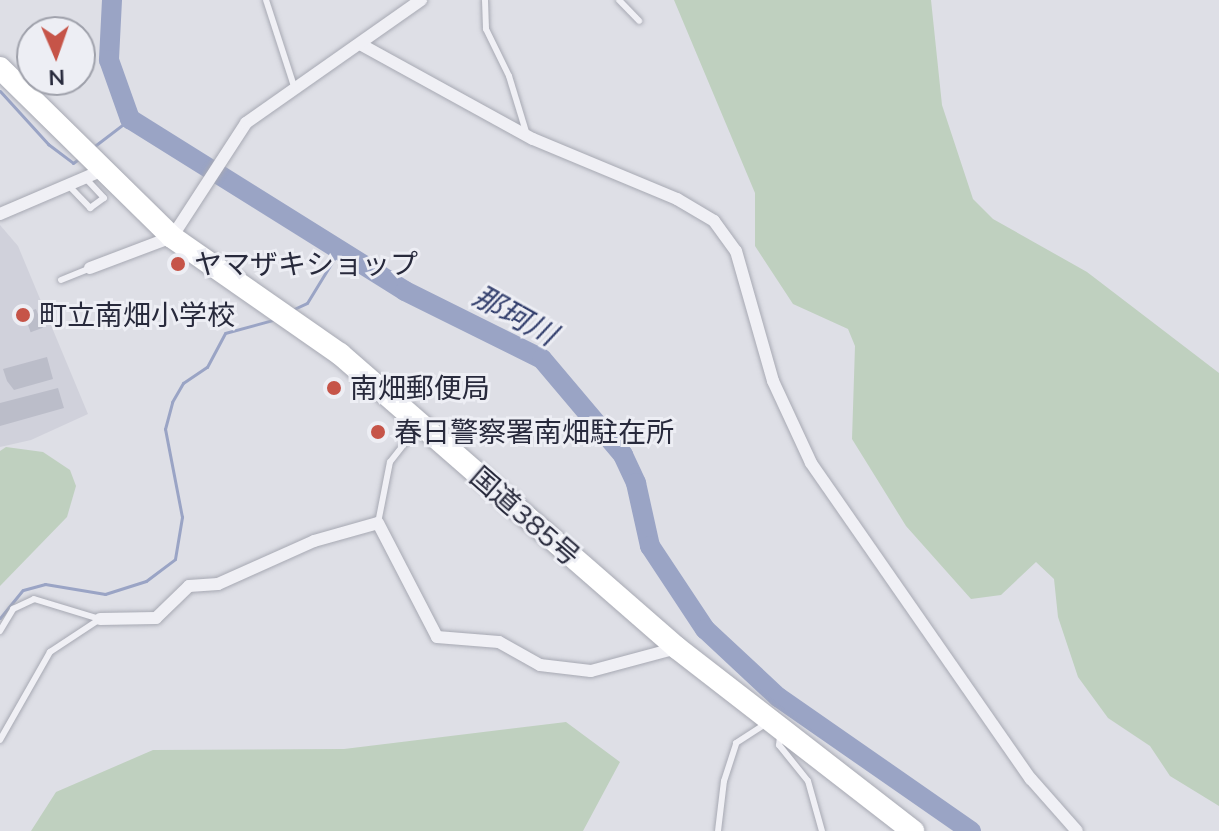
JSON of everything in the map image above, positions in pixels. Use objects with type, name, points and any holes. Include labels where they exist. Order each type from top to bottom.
[{"type":"highway","name":"国道385号","points":[[0,68],[93,175],[172,237],[340,354],[677,648],[913,831]]},
{"type":"street","points":[[90,268],[172,237],[199,188],[234,137],[259,110],[421,0]]},
{"type":"street","points":[[360,44],[527,135],[677,199],[714,221],[726,236],[743,269],[773,381],[811,463],[1031,779],[1077,831]]},
{"type":"street","points":[[0,214],[71,188],[93,175]]},
{"type":"street","points":[[100,619],[156,618],[189,586],[218,584],[314,541],[378,523],[437,637],[499,642],[540,665],[591,671],[677,648]]},
{"type":"lane","points":[[266,0],[294,86]]},
{"type":"lane","points":[[485,0],[486,29],[509,76],[527,135]]},
{"type":"lane","points":[[619,0],[639,21]]},
{"type":"lane","points":[[71,188],[90,208],[104,198],[93,175]]},
{"type":"lane","points":[[61,280],[90,268]]},
{"type":"lane","points":[[378,523],[390,462],[420,424]]},
{"type":"lane","points":[[0,631],[13,609],[34,599],[75,607],[100,619]]},
{"type":"lane","points":[[0,740],[50,652],[100,619]]},
{"type":"lane","points":[[718,831],[724,781],[736,743],[775,727],[779,745],[808,781],[822,831]]},
{"type":"shaded area","name":"町立南畑小学校","points":[[0,225],[18,246],[88,414],[31,440],[0,447]]},
{"type":"green space","points":[[674,0],[931,0],[942,105],[973,199],[993,219],[1087,272],[1219,373],[1219,806],[1170,776],[1150,746],[1108,718],[1078,677],[1058,617],[1054,579],[1036,562],[1001,595],[971,599],[906,526],[852,439],[855,346],[848,329],[793,304],[755,246],[755,193]]},
{"type":"green space","points":[[6,447],[43,452],[70,470],[76,486],[67,517],[0,586],[0,451]]},
{"type":"green space","points":[[566,722],[620,762],[583,831],[31,831],[56,792],[153,750],[344,749]]},
{"type":"building","points":[[36,309],[43,328],[31,332],[24,313]]},
{"type":"building","points":[[47,357],[53,379],[14,390],[3,369]]},
{"type":"building","points":[[58,388],[64,408],[0,426],[0,403]]},
{"type":"waterway","name":"那珂川","points":[[112,0],[109,60],[130,119],[405,291],[542,359],[623,455],[636,483],[650,546],[705,629],[778,697],[971,831]]},
{"type":"waterway","points":[[0,91],[48,144],[73,163],[80,158]]},
{"type":"waterway","points":[[92,148],[130,119]]},
{"type":"waterway","points":[[294,309],[307,303],[340,249]]},
{"type":"waterway","points":[[0,618],[23,590],[45,584],[105,594],[146,581],[175,559],[182,517],[165,429],[172,402],[183,383],[207,367],[225,333],[273,320]]},
{"type":"place","name":"ヤマザキショップ","points":[[178,264]]},
{"type":"place","name":"町立南畑小学校","points":[[23,315]]},
{"type":"place","name":"南畑郵便局","points":[[334,388]]},
{"type":"place","name":"春日警察署南畑駐在所","points":[[378,432]]}]
